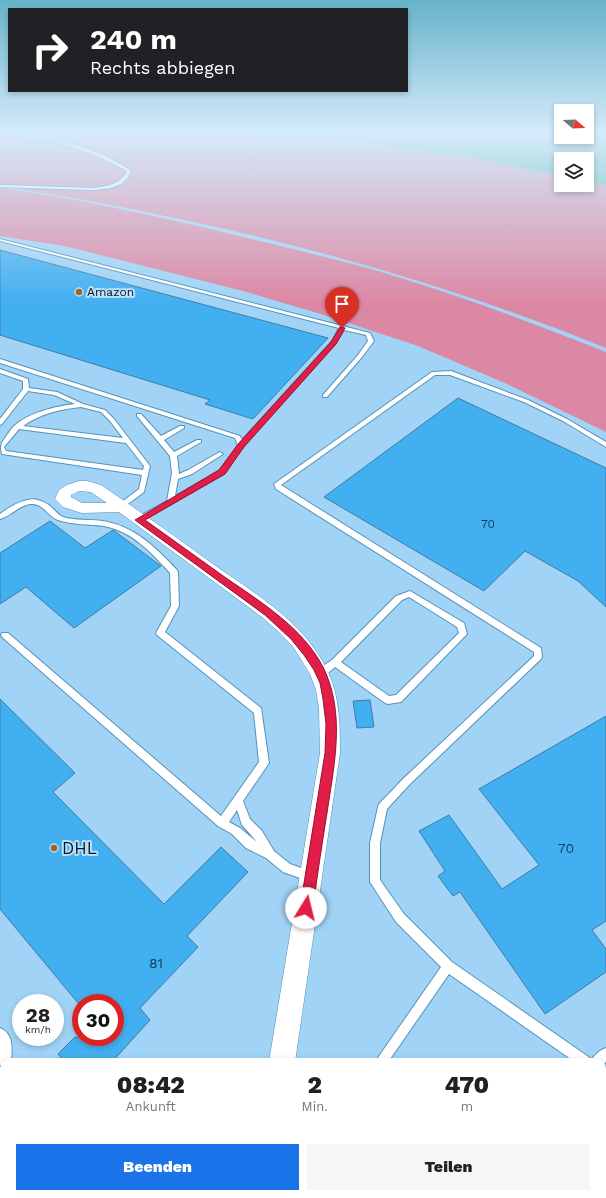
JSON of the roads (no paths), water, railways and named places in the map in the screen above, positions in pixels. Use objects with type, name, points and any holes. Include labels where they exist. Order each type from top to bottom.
[{"type":"street","points":[[121,507],[74,507],[63,499],[64,494],[71,488],[84,484],[96,488],[268,612],[283,624],[308,652],[327,668],[328,699],[331,724],[330,753],[283,1058]]},
{"type":"lane","points":[[0,240],[368,334],[371,341],[325,396]]},
{"type":"lane","points":[[139,520],[222,472],[241,445],[334,342],[342,328]]},
{"type":"lane","points":[[0,361],[238,437],[241,445]]},
{"type":"lane","points":[[0,371],[26,380],[26,389],[0,423]]},
{"type":"lane","points":[[580,1058],[448,966],[400,918],[375,882],[375,843],[383,807],[406,782],[538,657],[538,650],[278,487],[277,484],[434,373],[451,373],[526,401],[565,420],[606,445]]},
{"type":"lane","points":[[26,389],[55,393],[81,405],[103,411],[112,420],[148,466],[142,490],[121,507]]},
{"type":"lane","points":[[81,405],[65,406],[32,417],[18,427],[1,447],[4,453],[146,473]]},
{"type":"lane","points":[[139,415],[173,455],[175,460],[175,478],[170,502]]},
{"type":"lane","points":[[18,427],[127,441]]},
{"type":"lane","points":[[160,440],[182,427]]},
{"type":"lane","points":[[173,455],[199,441]]},
{"type":"lane","points":[[175,478],[190,472],[220,454]]},
{"type":"lane","points":[[0,517],[24,502],[36,501],[47,507],[55,518],[122,527],[153,550],[174,572],[175,606],[160,633],[258,711],[264,763],[222,823]]},
{"type":"lane","points":[[410,594],[461,625],[463,634],[398,699],[388,700],[327,668],[399,598],[410,594]]},
{"type":"lane","points":[[5,635],[222,823],[236,831],[250,844],[270,854],[287,868],[311,878]]},
{"type":"lane","points":[[238,800],[246,822],[258,834],[270,854]]},
{"type":"lane","points":[[384,1058],[448,966]]},
{"type":"lane","points":[[0,1034],[6,1042],[5,1058]]},
{"type":"place","name":"Amazon","points":[[79,292]]},
{"type":"place","name":"DHL","points":[[54,848]]}]
